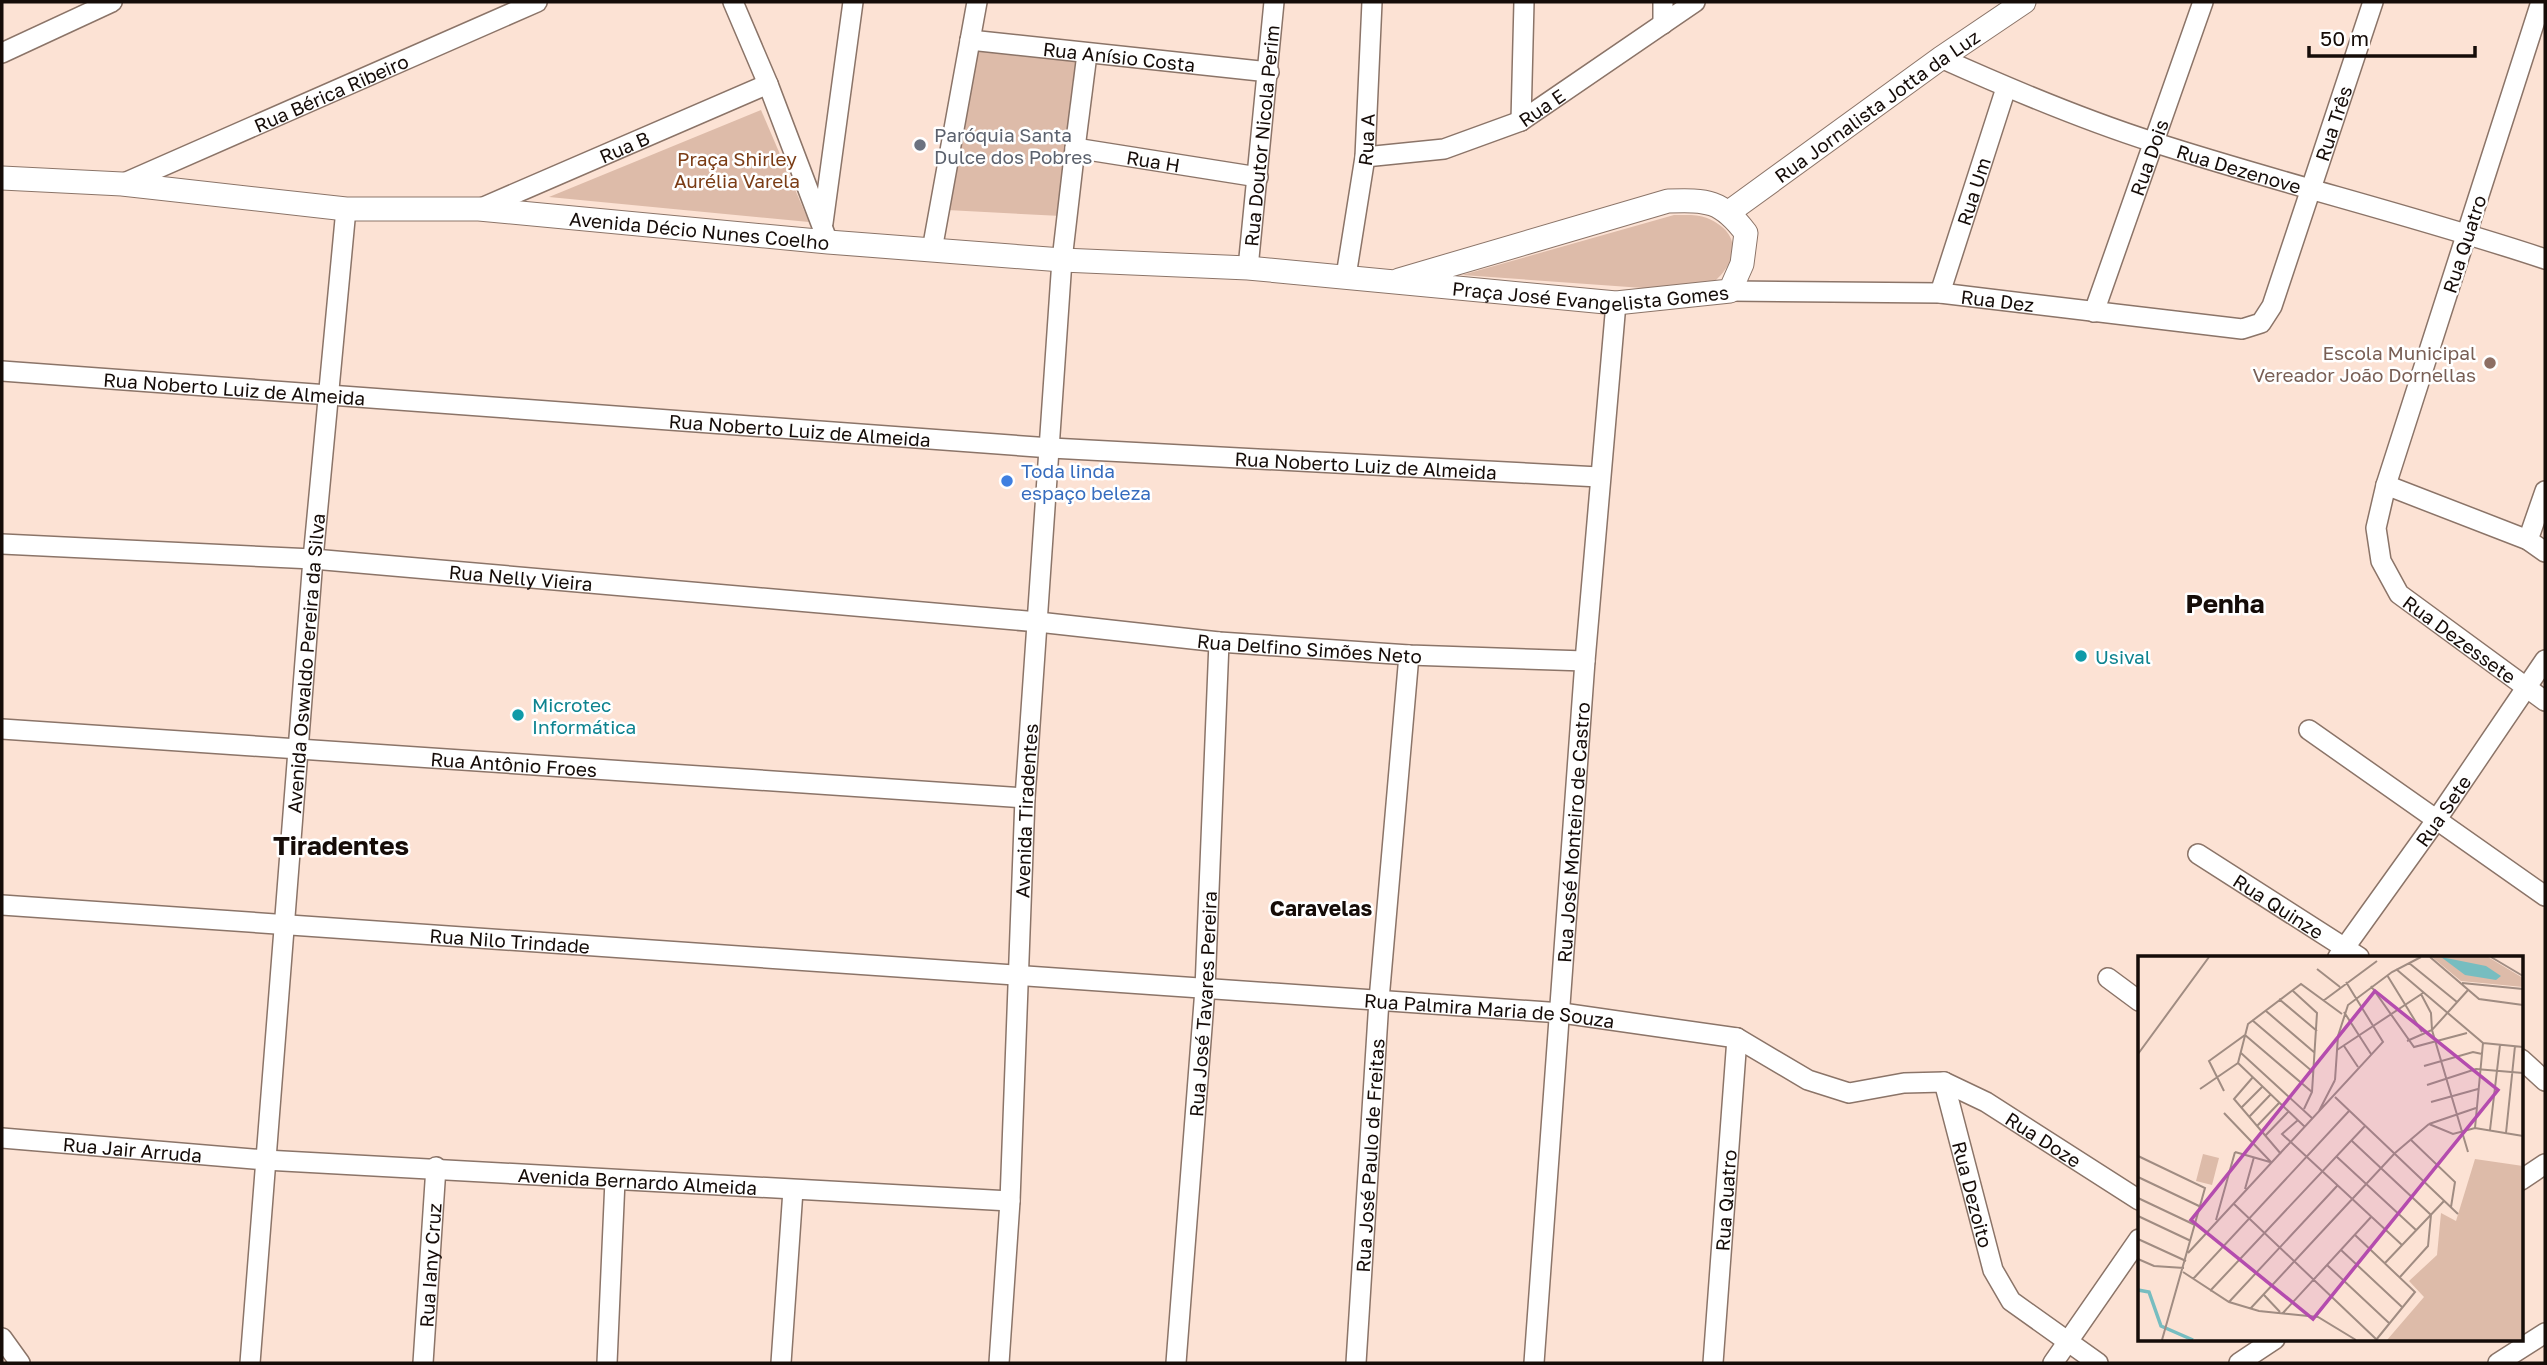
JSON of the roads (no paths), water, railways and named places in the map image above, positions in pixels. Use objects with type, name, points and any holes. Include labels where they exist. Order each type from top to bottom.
[{"type":"street","points":[[2,53],[112,2]]},
{"type":"street","name":"Rua Bérica Ribeiro","points":[[122,184],[537,2]]},
{"type":"street","points":[[733,2],[768,84],[825,235]]},
{"type":"street","points":[[825,235],[853,2]]},
{"type":"street","points":[[932,250],[977,2]]},
{"type":"street","name":"Rua Doutor Nicola Perim","points":[[1248,268],[1274,2]]},
{"type":"street","name":"Rua A","points":[[1346,276],[1365,157],[1372,2]]},
{"type":"street","points":[[1521,121],[1524,2]]},
{"type":"street","points":[[1663,2],[1663,24]]},
{"type":"street","name":"Rua E","points":[[1365,157],[1444,149],[1521,121],[1695,2]]},
{"type":"street","name":"Rua Jornalista Jotta da Luz","points":[[1729,212],[1941,58],[2024,2]]},
{"type":"street","name":"Rua Dois","points":[[2094,312],[2203,2]]},
{"type":"street","name":"Rua Três","points":[[2262,323],[2272,306],[2373,2]]},
{"type":"street","name":"Rua Quatro","points":[[2386,485],[2541,2]]},
{"type":"street","name":"Rua Anísio Costa","points":[[970,40],[1269,72]]},
{"type":"street","points":[[1062,260],[1087,54]]},
{"type":"street","name":"Rua Dezenove","points":[[1941,58],[2006,88],[2153,142],[2467,233],[2545,259]]},
{"type":"street","name":"Rua B","points":[[479,209],[768,84]]},
{"type":"street","name":"Rua Um","points":[[1940,293],[2006,88]]},
{"type":"street","name":"Rua H","points":[[1076,148],[1258,177]]},
{"type":"street","name":"Avenida Décio Nunes Coelho","points":[[2,178],[122,184],[346,209],[479,209],[825,235],[932,250],[1062,260],[1248,268],[1399,280]]},
{"type":"street","name":"Praça José Evangelista Gomes","points":[[1706,200],[1729,212],[1746,233],[1742,264],[1730,291],[1616,303],[1399,280],[1668,201],[1706,200]]},
{"type":"street","name":"Avenida Oswaldo Pereira da Silva","points":[[250,1363],[287,923],[313,559],[346,209]]},
{"type":"street","name":"Avenida Tiradentes","points":[[999,1363],[1010,1201],[1025,798],[1062,260]]},
{"type":"street","name":"Rua Dez","points":[[1730,291],[1940,293],[2242,329],[2262,323]]},
{"type":"street","name":"Rua José Monteiro de Castro","points":[[1534,1363],[1562,1013],[1599,477],[1616,303]]},
{"type":"street","name":"Rua Noberto Luiz de Almeida","points":[[2,371],[1051,448],[1599,477]]},
{"type":"street","points":[[2386,485],[2528,540],[2545,552]]},
{"type":"street","name":"Rua Dezessete","points":[[2386,485],[2376,528],[2381,561],[2399,594],[2545,701]]},
{"type":"street","points":[[2528,540],[2545,491]]},
{"type":"street","name":"Rua Nelly Vieira","points":[[2,544],[313,559],[1038,622]]},
{"type":"street","name":"Rua Delfino Simões Neto","points":[[1038,622],[1219,642],[1409,655],[1585,661]]},
{"type":"street","name":"Rua José Tavares Pereira","points":[[1176,1363],[1205,989],[1219,642]]},
{"type":"street","name":"Rua José Paulo de Freitas","points":[[1356,1363],[1379,1000],[1409,655]]},
{"type":"street","name":"Rua Sete","points":[[2347,954],[2545,660]]},
{"type":"street","name":"Rua Antônio Froes","points":[[2,729],[1025,798]]},
{"type":"street","points":[[2309,730],[2545,896]]},
{"type":"street","name":"Rua Quinze","points":[[2198,854],[2347,954]]},
{"type":"street","name":"Rua Nilo Trindade","points":[[2,905],[1019,976]]},
{"type":"street","name":"Rua Palmira Maria de Souza","points":[[1019,976],[1562,1013],[1737,1038],[1808,1080],[1849,1093],[1904,1083],[1944,1083]]},
{"type":"street","points":[[2108,978],[2138,1000]]},
{"type":"street","name":"Rua Quatro","points":[[1713,1363],[1737,1038]]},
{"type":"street","points":[[2522,1060],[2545,1082]]},
{"type":"street","name":"Rua Doze","points":[[1944,1083],[1986,1102],[2138,1199]]},
{"type":"street","name":"Rua Dezoito","points":[[1944,1083],[1993,1270],[2011,1301],[2067,1341]]},
{"type":"street","name":"Rua Jair Arruda","points":[[2,1138],[265,1160]]},
{"type":"street","name":"Avenida Bernardo Almeida","points":[[265,1160],[436,1167],[615,1180],[1010,1201]]},
{"type":"street","points":[[2522,1179],[2545,1164]]},
{"type":"street","name":"Rua Iany Cruz","points":[[423,1363],[436,1167]]},
{"type":"street","points":[[607,1363],[615,1180]]},
{"type":"street","points":[[781,1363],[793,1190]]},
{"type":"street","points":[[2053,1363],[2138,1240]]},
{"type":"street","points":[[2498,1363],[2545,1333]]},
{"type":"street","points":[[2,1338],[20,1363]]},
{"type":"street","points":[[2239,1363],[2274,1340]]},
{"type":"street","points":[[2067,1341],[2098,1363]]},
{"type":"place","name":"Paróquia Santa Dulce dos Pobres","points":[[920,145]]},
{"type":"place","name":"Escola Municipal Vereador João Dornellas","points":[[2490,363]]},
{"type":"place","name":"Toda linda espaço beleza","points":[[1007,481]]},
{"type":"place","name":"Usival","points":[[2081,656]]},
{"type":"place","name":"Microtec Informática","points":[[518,715]]},
{"type":"district","name":"Penha","points":[[2225,603]]},
{"type":"district","name":"Tiradentes","points":[[341,845]]},
{"type":"district","name":"Caravelas","points":[[1321,908]]},
{"type":"park label","name":"Praça Shirley Aurélia Varela","points":[[737,169]]}]
